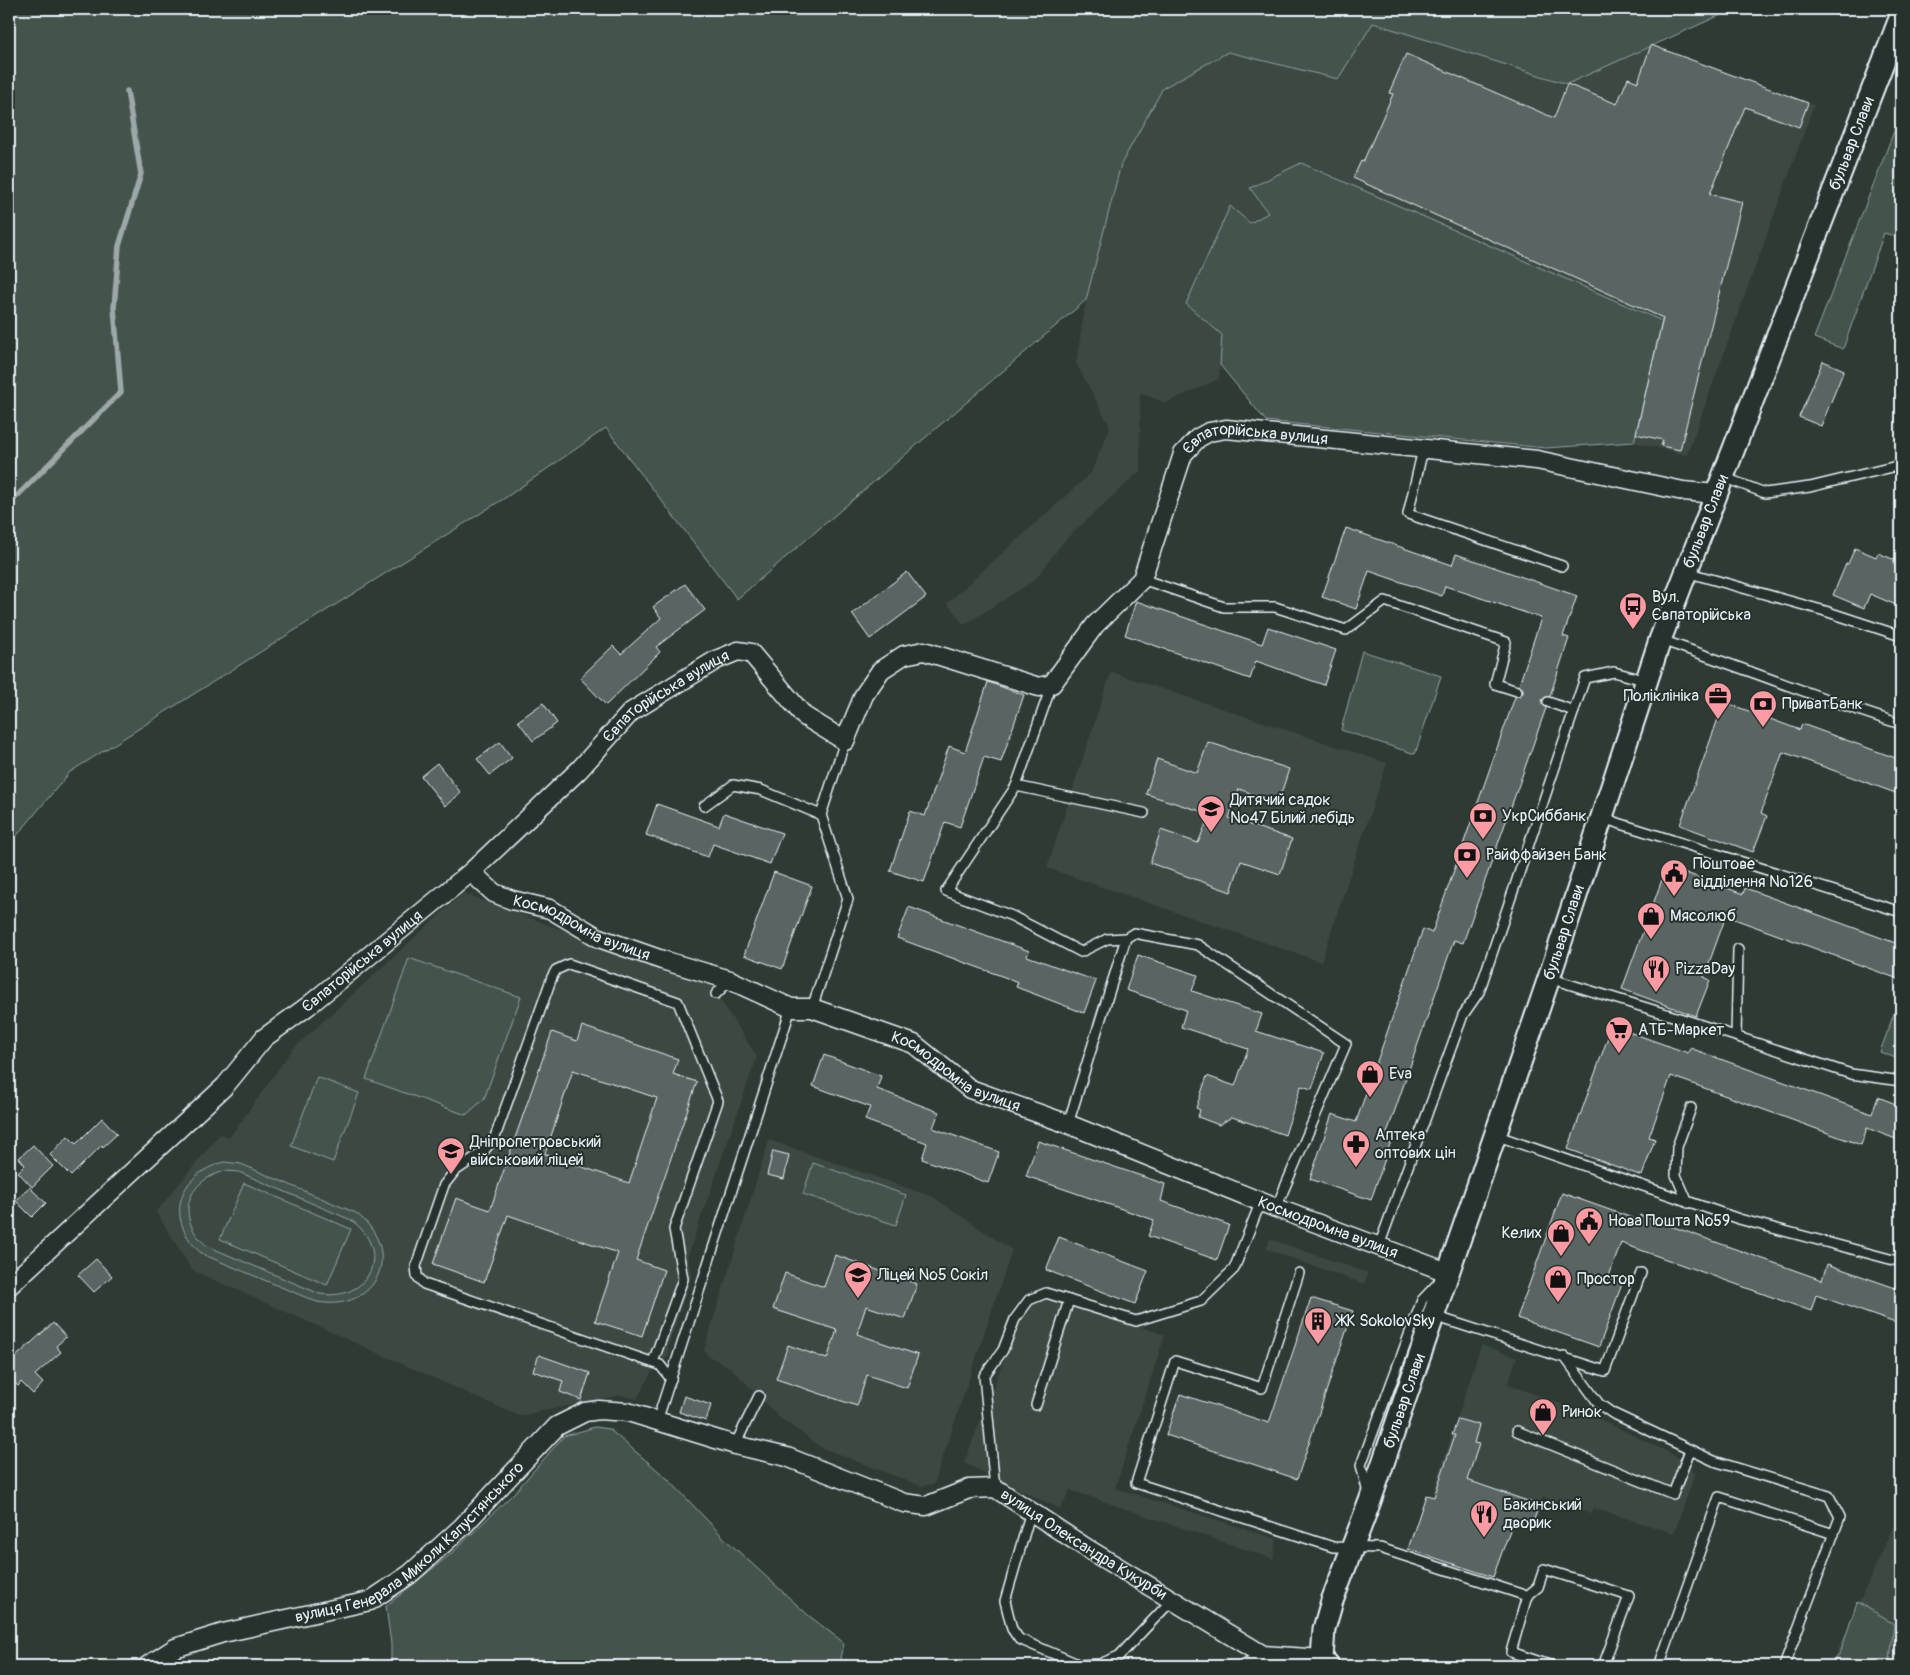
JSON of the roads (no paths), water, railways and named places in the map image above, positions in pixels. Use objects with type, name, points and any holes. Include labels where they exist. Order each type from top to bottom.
[{"type":"street","name":"бульвар Слави","points":[[1325,1663],[1324,1629],[1332,1601],[1370,1501],[1549,978],[1660,640],[1901,16]]},
{"type":"street","name":"Євпаторійська вулиця","points":[[1052,684],[1095,625],[1142,579],[1183,454],[1198,438],[1209,432],[1226,429],[1537,460],[1683,492],[1719,486]]},
{"type":"street","name":"Євпаторійська вулиця","points":[[9,1286],[225,1086],[264,1038],[308,1006],[470,872],[579,770],[631,712],[716,660],[738,651],[751,653],[804,716],[844,741]]},
{"type":"street","points":[[844,741],[864,695],[881,670],[904,655],[924,651],[1039,687],[1052,684]]},
{"type":"street","name":"Космодромна вулиця","points":[[470,872],[494,893],[512,900],[550,908],[600,938],[662,960],[730,980],[791,1008],[812,1008],[914,1044],[970,1089],[1068,1124],[1268,1204],[1447,1272]]},
{"type":"street","name":"вулиця Генерала Миколи Капустянського","points":[[147,1666],[175,1648],[223,1633],[370,1601],[410,1574],[462,1527],[545,1437],[572,1417],[585,1412],[599,1410],[628,1412],[657,1420]]},
{"type":"street","name":"вулиця Олександра Кукурби","points":[[657,1420],[735,1445],[787,1457],[904,1503],[926,1506],[969,1489],[995,1488],[1088,1549],[1263,1655],[1325,1663]]},
{"type":"lane","points":[[1423,449],[1408,514],[1562,566]]},
{"type":"lane","points":[[1719,486],[1765,493],[1810,487],[1901,465]]},
{"type":"lane","points":[[1686,572],[1824,611],[1901,636]]},
{"type":"lane","points":[[1142,579],[1224,606],[1275,607],[1346,630],[1385,601],[1506,642],[1495,684],[1517,691]]},
{"type":"lane","points":[[1660,640],[1740,666],[1843,706],[1901,724]]},
{"type":"lane","points":[[1379,1246],[1463,1015],[1479,992],[1585,678],[1614,672],[1647,681]]},
{"type":"lane","points":[[995,1488],[984,1376],[1003,1350],[1015,1319],[1029,1300],[1046,1293],[1136,1321],[1201,1301],[1234,1269],[1346,1044],[1198,945],[1134,933],[1126,938],[1107,939],[1081,952],[1012,916],[946,891],[1016,786],[1052,684]]},
{"type":"lane","points":[[1548,702],[1574,711]]},
{"type":"lane","points":[[812,1008],[848,899],[821,815],[844,741]]},
{"type":"lane","points":[[704,806],[733,785],[761,790],[821,815]]},
{"type":"lane","points":[[1016,786],[1144,813]]},
{"type":"lane","points":[[1602,818],[1901,912]]},
{"type":"lane","points":[[1068,1124],[1126,938]]},
{"type":"lane","points":[[1736,1036],[1738,949]]},
{"type":"lane","points":[[653,1362],[683,1279],[674,1229],[718,1101],[678,1002],[568,964],[556,970],[552,977],[495,1138],[483,1152],[455,1170],[444,1185],[416,1266],[417,1276],[424,1284],[653,1362],[660,1364],[670,1379]]},
{"type":"lane","points":[[1549,978],[1851,1074],[1901,1081]]},
{"type":"lane","points":[[716,994],[730,980]]},
{"type":"lane","points":[[657,1420],[699,1296],[791,1008]]},
{"type":"lane","points":[[1688,1203],[1676,1175],[1677,1147],[1691,1108]]},
{"type":"lane","points":[[1495,1135],[1739,1219],[1901,1262]]},
{"type":"lane","points":[[1370,1501],[1361,1465],[1422,1300],[1447,1272]]},
{"type":"lane","points":[[1299,1273],[1262,1388],[1175,1361],[1136,1483],[1333,1547],[1380,1548],[1527,1596]]},
{"type":"lane","points":[[1432,1316],[1564,1356],[1604,1371],[1641,1273]]},
{"type":"lane","points":[[1036,1405],[1069,1300]]},
{"type":"lane","points":[[1564,1356],[1599,1404],[1612,1413],[1714,1461],[1830,1496],[1840,1517],[1784,1666]]},
{"type":"lane","points":[[735,1445],[759,1396]]},
{"type":"lane","points":[[1517,1431],[1673,1494],[1690,1450]]},
{"type":"lane","points":[[1659,1666],[1719,1497],[1834,1534]]},
{"type":"lane","points":[[1031,1511],[1005,1601],[1012,1629],[1019,1639],[1080,1665],[1100,1664],[1119,1656],[1173,1599]]},
{"type":"lane","points":[[1552,1666],[1511,1652],[1527,1596],[1538,1587],[1544,1569],[1629,1596],[1603,1666]]},
{"type":"lane","points":[[1240,1666],[1263,1655]]},
{"type":"waterway","points":[[9,504],[121,392],[114,308],[119,246],[141,174],[127,91]]},
{"type":"place","name":"Вул. Євпаторійська","points":[[1633,630]]},
{"type":"place","name":"Поліклініка","points":[[1718,720]]},
{"type":"place","name":"ПриватБанк","points":[[1763,728]]},
{"type":"place","name":"Дитячий садок №47 Білий лебідь","points":[[1211,833]]},
{"type":"place","name":"УкрСиббанк","points":[[1483,840]]},
{"type":"place","name":"Райффайзен Банк","points":[[1467,879]]},
{"type":"place","name":"Поштове відділення №126","points":[[1674,897]]},
{"type":"place","name":"Мясолюб","points":[[1651,940]]},
{"type":"place","name":"PizzaDay","points":[[1656,993]]},
{"type":"place","name":"АТБ-Маркет","points":[[1619,1054]]},
{"type":"place","name":"Eva","points":[[1370,1098]]},
{"type":"place","name":"Аптека оптових цін","points":[[1356,1168]]},
{"type":"place","name":"Дніпропетровський військовий ліцей","points":[[451,1175]]},
{"type":"place","name":"Нова Пошта №59","points":[[1589,1245]]},
{"type":"place","name":"Келих","points":[[1561,1257]]},
{"type":"place","name":"Ліцей №5 Сокіл","points":[[858,1299]]},
{"type":"place","name":"Простор","points":[[1558,1303]]},
{"type":"place","name":"ЖК SokolovSky","points":[[1318,1345]]},
{"type":"place","name":"Ринок","points":[[1543,1436]]},
{"type":"place","name":"Бакинський дворик","points":[[1484,1538]]}]
